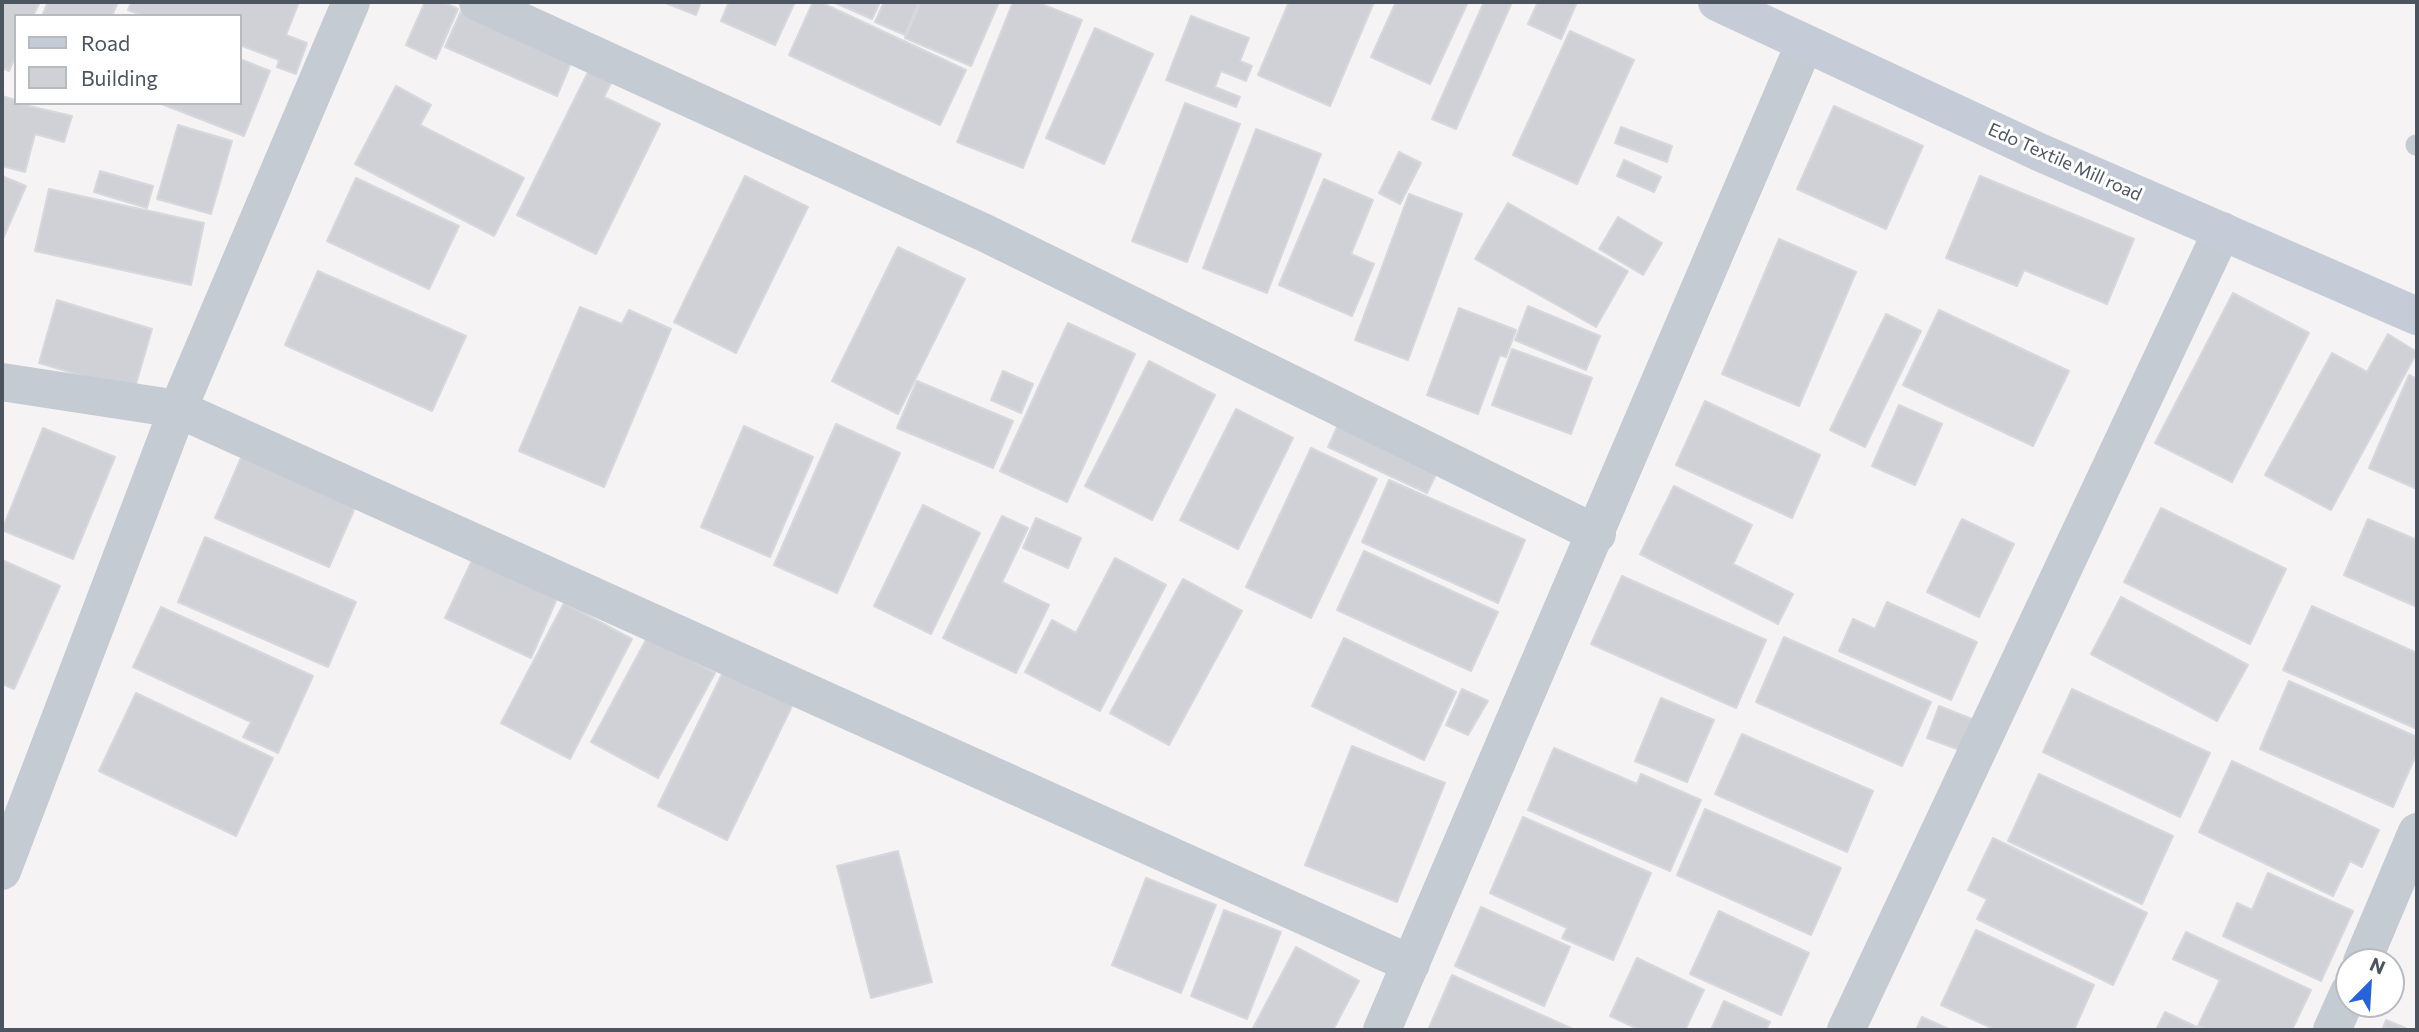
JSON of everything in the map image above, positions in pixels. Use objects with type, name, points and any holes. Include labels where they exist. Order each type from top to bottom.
[{"type":"street","points":[[2,871],[178,409],[351,2]]},
{"type":"street","points":[[478,2],[985,233],[1597,534]]},
{"type":"street","name":"Edo Textile Mill road","points":[[1717,2],[1804,45],[2039,152],[2417,316]]},
{"type":"street","points":[[1382,1030],[1597,534],[1804,45]]},
{"type":"street","points":[[1846,1030],[2222,231]]},
{"type":"street","points":[[2,382],[178,409],[1411,964]]},
{"type":"street","points":[[2368,948],[2417,832]]},
{"type":"building","points":[[2,2],[40,2],[34,14],[14,14],[14,60],[9,71],[2,68]]},
{"type":"building","points":[[48,2],[118,2],[113,14],[43,14]]},
{"type":"building","points":[[131,2],[299,2],[286,35],[307,43],[296,74],[277,67],[279,60],[242,46],[242,14],[138,14],[128,10]]},
{"type":"building","points":[[425,2],[443,2],[458,9],[436,59],[406,45]]},
{"type":"building","points":[[663,2],[701,2],[696,15]]},
{"type":"building","points":[[729,2],[795,2],[775,45],[721,21]]},
{"type":"building","points":[[813,2],[820,2],[966,70],[940,125],[789,55]]},
{"type":"building","points":[[833,2],[880,2],[872,19]]},
{"type":"building","points":[[884,2],[919,2],[905,35],[875,22]]},
{"type":"building","points":[[921,2],[999,2],[971,66],[905,38]]},
{"type":"building","points":[[1013,2],[1036,2],[1082,20],[1023,168],[957,142]]},
{"type":"building","points":[[1289,2],[1374,2],[1330,106],[1258,75]]},
{"type":"building","points":[[1396,2],[1468,2],[1430,84],[1371,57]]},
{"type":"building","points":[[1484,2],[1512,2],[1456,129],[1432,119]]},
{"type":"building","points":[[1538,2],[1577,2],[1561,39],[1528,24]]},
{"type":"building","points":[[462,9],[573,58],[557,96],[445,47]]},
{"type":"building","points":[[1191,16],[1249,38],[1240,61],[1252,66],[1246,81],[1221,71],[1215,87],[1240,97],[1236,107],[1166,80]]},
{"type":"building","points":[[1095,28],[1153,54],[1104,164],[1046,138]]},
{"type":"building","points":[[1570,31],[1634,60],[1577,184],[1513,155]]},
{"type":"building","points":[[242,60],[270,71],[244,136],[164,105],[242,105]]},
{"type":"building","points":[[594,60],[617,71],[604,97],[660,124],[596,254],[517,215]]},
{"type":"building","points":[[396,86],[431,105],[420,125],[524,178],[494,236],[355,164]]},
{"type":"building","points":[[2,96],[14,99],[14,105],[72,116],[64,142],[35,134],[25,172],[2,166]]},
{"type":"building","points":[[1185,103],[1240,124],[1187,262],[1132,241]]},
{"type":"building","points":[[1834,106],[1923,146],[1886,229],[1797,189]]},
{"type":"building","points":[[178,125],[232,141],[211,214],[157,199]]},
{"type":"building","points":[[1621,127],[1672,146],[1667,162],[1615,143]]},
{"type":"building","points":[[1256,129],[1321,154],[1267,293],[1203,268]]},
{"type":"building","points":[[1399,152],[1421,163],[1400,204],[1379,193]]},
{"type":"building","points":[[1624,160],[1661,177],[1654,192],[1617,176]]},
{"type":"building","points":[[100,171],[153,186],[147,208],[94,192]]},
{"type":"building","points":[[2,176],[26,186],[2,241]]},
{"type":"building","points":[[745,176],[808,207],[736,353],[674,322]]},
{"type":"building","points":[[1980,176],[2134,239],[2107,304],[2024,270],[2017,286],[1946,258]]},
{"type":"building","points":[[356,178],[459,226],[429,289],[327,241]]},
{"type":"building","points":[[1324,179],[1373,200],[1351,254],[1374,264],[1352,316],[1279,285]]},
{"type":"building","points":[[49,189],[204,223],[191,285],[35,251]]},
{"type":"building","points":[[1409,194],[1462,214],[1408,360],[1355,340]]},
{"type":"building","points":[[1508,203],[1628,271],[1596,327],[1475,259]]},
{"type":"building","points":[[1618,217],[1662,243],[1643,275],[1599,249]]},
{"type":"building","points":[[1779,239],[1856,272],[1799,406],[1722,374]]},
{"type":"building","points":[[898,247],[965,279],[898,414],[832,381]]},
{"type":"building","points":[[318,271],[466,336],[432,411],[285,345]]},
{"type":"building","points":[[2233,293],[2309,333],[2232,482],[2155,443]]},
{"type":"building","points":[[57,300],[152,329],[134,391],[39,363]]},
{"type":"building","points":[[1528,306],[1600,336],[1586,370],[1515,340]]},
{"type":"building","points":[[580,307],[622,324],[629,310],[671,329],[604,487],[519,451]]},
{"type":"building","points":[[1459,308],[1516,330],[1506,357],[1500,355],[1478,414],[1427,395]]},
{"type":"building","points":[[1939,310],[2069,371],[2033,446],[1903,385]]},
{"type":"building","points":[[1886,314],[1921,331],[1865,447],[1830,430]]},
{"type":"building","points":[[1068,323],[1135,354],[1067,502],[1000,471]]},
{"type":"building","points":[[2388,334],[2417,352],[2331,510],[2265,475],[2332,353],[2367,372]]},
{"type":"building","points":[[1512,349],[1592,378],[1571,434],[1492,405]]},
{"type":"building","points":[[1149,361],[1215,395],[1152,520],[1085,486]]},
{"type":"building","points":[[1003,371],[1033,384],[1021,413],[991,400]]},
{"type":"building","points":[[2409,375],[2417,379],[2417,489],[2369,468]]},
{"type":"building","points":[[917,381],[1013,421],[993,468],[897,428]]},
{"type":"building","points":[[1705,401],[1820,455],[1792,518],[1676,465]]},
{"type":"building","points":[[1899,405],[1942,424],[1915,485],[1872,466]]},
{"type":"building","points":[[1236,409],[1293,438],[1238,549],[1180,520]]},
{"type":"building","points":[[1343,414],[1443,460],[1427,493],[1328,447]]},
{"type":"building","points":[[836,424],[900,453],[837,593],[774,565]]},
{"type":"building","points":[[744,426],[813,457],[770,557],[701,527]]},
{"type":"building","points":[[43,428],[115,457],[73,559],[2,530]]},
{"type":"building","points":[[1311,448],[1377,479],[1311,618],[1246,587]]},
{"type":"building","points":[[244,451],[358,501],[329,567],[215,518]]},
{"type":"building","points":[[1389,480],[1525,540],[1498,603],[1362,542]]},
{"type":"building","points":[[1674,486],[1752,525],[1733,564],[1793,594],[1778,624],[1640,554]]},
{"type":"building","points":[[923,505],[980,533],[931,634],[874,606]]},
{"type":"building","points":[[2161,508],[2286,569],[2250,644],[2124,582]]},
{"type":"building","points":[[1002,516],[1028,528],[1002,582],[1049,605],[1016,673],[943,638]]},
{"type":"building","points":[[1036,518],[1081,538],[1068,568],[1023,548]]},
{"type":"building","points":[[1962,519],[2014,544],[1979,617],[1927,592]]},
{"type":"building","points":[[2368,519],[2417,540],[2417,607],[2344,575]]},
{"type":"building","points":[[205,537],[356,602],[328,667],[178,602]]},
{"type":"building","points":[[1364,551],[1498,612],[1471,671],[1337,610]]},
{"type":"building","points":[[474,556],[559,594],[531,658],[445,618]]},
{"type":"building","points":[[1115,558],[1166,585],[1100,711],[1025,672],[1052,620],[1076,633]]},
{"type":"building","points":[[2,560],[60,586],[14,689],[2,684]]},
{"type":"building","points":[[1622,576],[1766,640],[1736,708],[1591,644]]},
{"type":"building","points":[[1183,579],[1242,611],[1169,745],[1110,713]]},
{"type":"building","points":[[2121,597],[2248,665],[2217,721],[2091,654]]},
{"type":"building","points":[[1887,602],[1977,642],[1951,700],[1839,651],[1853,619],[1875,629]]},
{"type":"building","points":[[564,603],[632,639],[570,759],[501,723]]},
{"type":"building","points":[[2312,606],[2417,653],[2417,729],[2283,670]]},
{"type":"building","points":[[161,607],[313,676],[278,753],[243,737],[251,722],[133,667]]},
{"type":"building","points":[[648,636],[715,673],[658,778],[591,742]]},
{"type":"building","points":[[1784,637],[1931,702],[1902,766],[1756,702]]},
{"type":"building","points":[[1344,638],[1456,692],[1424,760],[1312,706]]},
{"type":"building","points":[[724,670],[793,704],[727,840],[658,806]]},
{"type":"building","points":[[2289,681],[2417,737],[2417,753],[2393,807],[2260,749]]},
{"type":"building","points":[[1462,689],[1488,701],[1468,735],[1446,725]]},
{"type":"building","points":[[2072,689],[2210,753],[2180,817],[2043,752]]},
{"type":"building","points":[[136,693],[273,758],[236,836],[99,771]]},
{"type":"building","points":[[1661,698],[1714,720],[1687,782],[1635,761]]},
{"type":"building","points":[[1939,706],[1972,719],[1960,750],[1927,738]]},
{"type":"building","points":[[1742,734],[1873,791],[1847,852],[1715,794]]},
{"type":"building","points":[[1352,746],[1445,783],[1397,902],[1305,865]]},
{"type":"building","points":[[1554,748],[1637,784],[1641,774],[1701,800],[1670,871],[1528,810]]},
{"type":"building","points":[[2232,761],[2379,830],[2362,867],[2350,861],[2333,896],[2199,832]]},
{"type":"building","points":[[2039,774],[2173,836],[2142,904],[2008,841]]},
{"type":"building","points":[[1705,809],[1841,868],[1811,935],[1677,875]]},
{"type":"building","points":[[1523,817],[1651,873],[1613,960],[1562,938],[1567,928],[1490,893]]},
{"type":"building","points":[[1993,838],[2147,913],[2113,985],[1977,919],[1987,899],[1968,890]]},
{"type":"building","points":[[898,851],[932,982],[871,998],[837,866]]},
{"type":"building","points":[[2268,873],[2353,911],[2321,981],[2223,936],[2237,903],[2252,910]]},
{"type":"building","points":[[1146,878],[1216,905],[1181,993],[1112,965]]},
{"type":"building","points":[[1481,907],[1570,947],[1544,1006],[1455,966]]},
{"type":"building","points":[[1224,910],[1281,932],[1247,1019],[1191,996]]},
{"type":"building","points":[[1719,911],[1809,953],[1781,1015],[1690,974]]},
{"type":"building","points":[[1976,930],[2094,985],[2074,1030],[1996,1030],[1941,1005]]},
{"type":"building","points":[[2186,932],[2311,990],[2292,1030],[2206,1030],[2198,1026],[2220,980],[2173,959]]},
{"type":"building","points":[[1296,947],[1359,981],[1333,1030],[1252,1030]]},
{"type":"building","points":[[1637,958],[1704,990],[1685,1030],[1640,1030],[1610,1016]]},
{"type":"building","points":[[1452,975],[1575,1030],[1428,1030]]},
{"type":"building","points":[[1724,1001],[1770,1022],[1766,1030],[1711,1030]]},
{"type":"building","points":[[2165,1012],[2203,1030],[2156,1030]]},
{"type":"building","points":[[1922,1017],[1951,1030],[1916,1030]]},
{"type":"building","points":[[2386,1020],[2410,1030],[2382,1030]]}]
